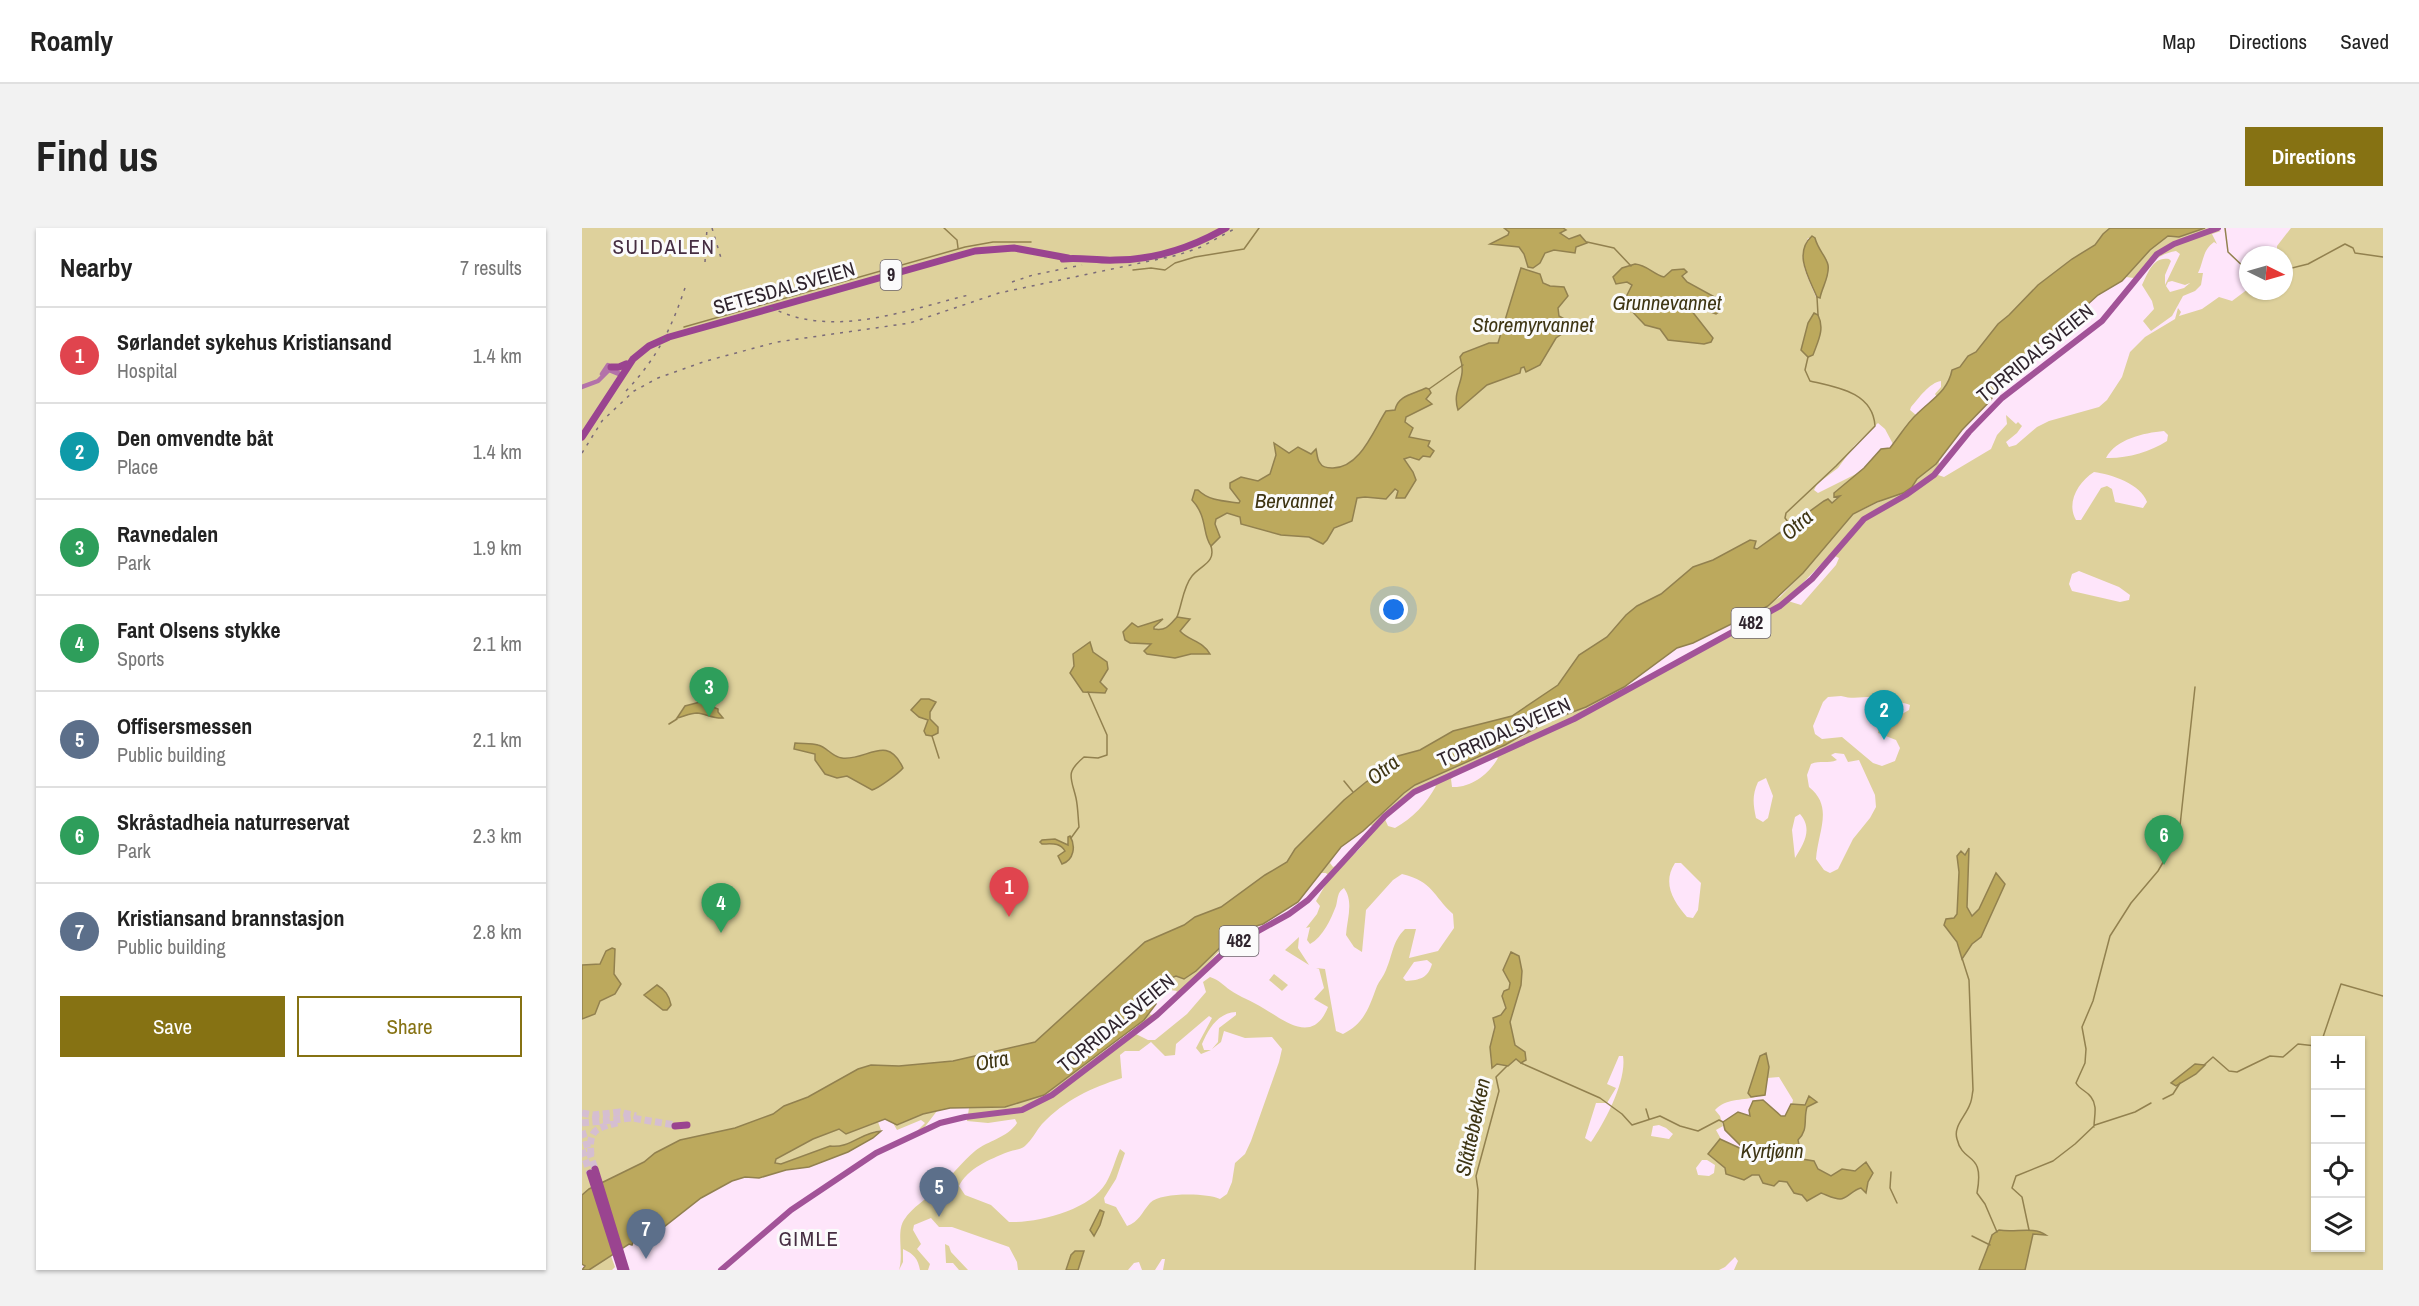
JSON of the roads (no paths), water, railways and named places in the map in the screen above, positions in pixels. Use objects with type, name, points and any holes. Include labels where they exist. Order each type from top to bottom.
[{"type":"highway","name":"SETESDALSVEIEN","points":[[582,437],[626,364],[648,344],[669,337],[969,252],[1022,249],[1068,258],[1112,261],[1145,258],[1184,248],[1226,228]]},
{"type":"highway","name":"SETESDALSVEIEN","points":[[619,374],[644,349],[669,337]]},
{"type":"highway","points":[[611,367],[626,364]]},
{"type":"highway","points":[[593,1171],[620,1259],[627,1270]]},
{"type":"highway","points":[[620,1259],[620,1270]]},
{"type":"main road","name":"TORRIDALSVEIEN","points":[[721,1270],[791,1210],[863,1160],[940,1123],[965,1117],[1022,1110],[1052,1095],[1157,1015],[1231,946],[1284,917],[1308,900],[1392,809],[1414,792],[1574,720],[1780,606],[1810,581],[1864,519],[1916,489],[1934,474],[1969,432],[2002,398],[2102,321],[2157,254],[2174,244],[2218,228]]},
{"type":"main road","points":[[594,382],[608,365],[619,374]]},
{"type":"main road","points":[[582,387],[594,382],[609,370],[619,374]]},
{"type":"water","points":[[1504,228],[1563,228],[1566,230],[1560,233],[1569,239],[1580,235],[1587,243],[1576,247],[1575,253],[1554,250],[1545,253],[1540,263],[1533,268],[1528,267],[1519,247],[1490,244],[1508,235],[1509,232]]},
{"type":"water","name":"Otra","points":[[2110,228],[2205,228],[2179,237],[2168,236],[2150,250],[2122,281],[2098,295],[2066,324],[2031,349],[2013,365],[1997,387],[1991,400],[1962,430],[1936,464],[1903,493],[1853,514],[1803,573],[1768,606],[1693,643],[1677,648],[1624,687],[1586,707],[1546,722],[1505,745],[1415,785],[1363,831],[1341,847],[1298,902],[1263,924],[1236,932],[1196,971],[1184,979],[1176,976],[1158,983],[1152,996],[1156,1004],[1144,1020],[1044,1095],[1005,1107],[950,1108],[923,1114],[897,1125],[885,1119],[846,1134],[839,1129],[813,1139],[776,1159],[775,1163],[781,1164],[881,1131],[848,1152],[809,1167],[786,1170],[759,1178],[745,1177],[732,1181],[701,1198],[660,1230],[633,1242],[632,1245],[629,1244],[589,1270],[582,1270],[585,1266],[582,1264],[582,1195],[589,1189],[644,1162],[655,1153],[680,1140],[735,1128],[773,1114],[784,1106],[808,1097],[858,1069],[871,1065],[899,1066],[953,1061],[1035,1042],[1145,942],[1221,907],[1287,862],[1295,849],[1344,800],[1389,767],[1398,756],[1420,750],[1453,731],[1512,716],[1558,685],[1579,655],[1607,637],[1626,615],[1637,606],[1661,594],[1693,567],[1713,560],[1750,540],[1756,541],[1754,548],[1757,549],[1824,501],[1828,499],[1832,503],[1840,496],[1834,497],[1834,493],[1864,468],[1881,449],[1890,448],[1913,418],[1947,384],[1952,370],[1960,367],[1968,356],[1976,352],[1998,324],[2038,285],[2095,245]]},
{"type":"water","points":[[1812,236],[1828,265],[1828,273],[1820,298],[1817,297],[1804,266],[1804,250]]},
{"type":"water","name":"Grunnevannet","points":[[1635,264],[1664,277],[1672,270],[1684,269],[1687,272],[1682,276],[1687,282],[1720,300],[1720,311],[1716,314],[1702,309],[1691,310],[1713,338],[1711,342],[1704,344],[1668,340],[1660,329],[1645,325],[1626,305],[1625,299],[1632,285],[1627,282],[1616,284],[1613,277],[1622,268]]},
{"type":"water","name":"Storemyrvannet","points":[[1521,268],[1540,274],[1543,283],[1564,287],[1568,296],[1558,308],[1559,316],[1566,320],[1568,330],[1556,338],[1540,365],[1526,372],[1524,367],[1521,368],[1520,373],[1487,385],[1458,410],[1456,396],[1462,372],[1460,357],[1463,353],[1489,343],[1498,343]]},
{"type":"water","points":[[1814,313],[1818,315],[1821,330],[1813,355],[1808,357],[1801,350],[1808,323]]},
{"type":"water","name":"Bervannet","points":[[1426,388],[1431,393],[1426,399],[1432,404],[1406,417],[1405,422],[1413,428],[1409,437],[1430,441],[1428,446],[1434,451],[1430,457],[1423,456],[1419,460],[1410,457],[1404,459],[1416,480],[1405,498],[1396,498],[1398,491],[1395,489],[1386,499],[1357,498],[1352,521],[1334,528],[1323,544],[1309,537],[1281,535],[1241,524],[1240,517],[1227,513],[1216,519],[1215,524],[1220,537],[1211,546],[1206,536],[1203,519],[1192,500],[1195,490],[1222,501],[1239,503],[1240,501],[1230,488],[1230,483],[1241,477],[1258,481],[1270,474],[1276,455],[1274,443],[1289,453],[1298,447],[1311,454],[1316,449],[1318,460],[1322,465],[1330,468],[1342,467],[1351,462],[1365,447],[1386,411],[1395,410],[1403,398]]},
{"type":"water","points":[[1177,617],[1190,619],[1180,631],[1204,646],[1210,654],[1191,654],[1175,658],[1147,654],[1144,651],[1151,644],[1130,643],[1125,640],[1123,632],[1132,623],[1138,627],[1163,619],[1154,627],[1154,629],[1162,629]]},
{"type":"water","points":[[1090,642],[1093,652],[1107,662],[1108,669],[1100,682],[1107,689],[1105,693],[1083,692],[1070,673],[1074,666],[1073,654]]},
{"type":"water","points":[[921,699],[936,702],[930,712],[930,719],[938,727],[938,733],[932,736],[926,735],[924,731],[928,720],[919,717],[911,710]]},
{"type":"water","points":[[700,702],[718,709],[723,718],[697,713],[677,718],[685,706]]},
{"type":"water","points":[[795,743],[818,745],[842,758],[883,750],[897,758],[903,768],[872,790],[847,776],[837,778],[825,774],[815,760],[815,754],[794,749]]},
{"type":"water","points":[[1070,836],[1073,852],[1062,864],[1058,856],[1065,851],[1063,848],[1040,842],[1055,839],[1068,845]]},
{"type":"water","points":[[1969,848],[1967,907],[1972,916],[1979,909],[1996,873],[2005,884],[1981,937],[1972,944],[1962,959],[1957,942],[1944,925],[1946,919],[1954,918],[1957,914],[1959,872],[1957,856],[1961,851],[1965,855]]},
{"type":"water","points":[[615,949],[614,974],[621,984],[615,994],[600,1001],[595,1014],[582,1019],[582,965],[600,964],[606,951]]},
{"type":"water","points":[[1511,952],[1519,956],[1522,971],[1521,985],[1510,1022],[1515,1045],[1525,1052],[1526,1060],[1521,1063],[1516,1059],[1508,1066],[1497,1064],[1492,1068],[1490,1047],[1495,1027],[1493,1018],[1501,1015],[1506,1008],[1502,996],[1504,991],[1509,989],[1510,983],[1503,970]]},
{"type":"water","points":[[657,985],[669,998],[671,1005],[667,1010],[663,1010],[644,995]]},
{"type":"water","name":"Kyrtjønn","points":[[1766,1053],[1769,1067],[1765,1095],[1751,1097],[1748,1093],[1760,1056]]},
{"type":"water","points":[[2195,1064],[2205,1065],[2196,1074],[2176,1086],[2171,1083]]},
{"type":"water","name":"Kyrtjønn","points":[[1809,1096],[1817,1102],[1807,1107],[1805,1128],[1798,1140],[1802,1159],[1814,1161],[1818,1169],[1831,1176],[1842,1169],[1855,1171],[1866,1162],[1873,1173],[1866,1193],[1861,1188],[1840,1199],[1821,1193],[1807,1201],[1802,1195],[1794,1193],[1787,1182],[1779,1181],[1774,1186],[1763,1183],[1759,1175],[1752,1175],[1744,1180],[1726,1174],[1725,1168],[1708,1154],[1720,1139],[1746,1151],[1725,1130],[1723,1122],[1738,1112],[1750,1116],[1749,1110],[1753,1101],[1763,1100],[1781,1116],[1785,1116],[1791,1104],[1805,1105]]},
{"type":"water","points":[[1100,1210],[1104,1212],[1094,1236],[1090,1230]]},
{"type":"water","points":[[1999,1230],[2030,1230],[2046,1235],[2033,1234],[2025,1270],[1979,1270],[1992,1235]]},
{"type":"water","points":[[1075,1251],[1084,1251],[1078,1270],[1066,1270],[1071,1255]]},
{"type":"waterway","points":[[944,228],[957,240],[958,248]]},
{"type":"waterway","points":[[1133,270],[1151,268],[1165,270],[1175,263],[1195,257],[1244,249],[1259,228]]},
{"type":"waterway","points":[[2225,228],[2228,252],[2239,262]]},
{"type":"waterway","points":[[684,327],[965,247],[993,242],[1031,242]]},
{"type":"waterway","points":[[1587,242],[1614,248],[1631,266]]},
{"type":"waterway","points":[[2293,268],[2308,264],[2345,244],[2353,248],[2355,253],[2383,257]]},
{"type":"waterway","points":[[1817,297],[1818,315]]},
{"type":"waterway","points":[[1791,526],[1785,518],[1786,513],[1875,426],[1868,405],[1860,398],[1841,389],[1810,381],[1805,370],[1808,357]]},
{"type":"waterway","points":[[1429,389],[1463,365]]},
{"type":"waterway","points":[[1177,617],[1192,576],[1210,560],[1211,546]]},
{"type":"waterway","points":[[2094,1127],[2093,1100],[2076,1083],[2085,1063],[2086,1049],[2082,1027],[2093,1001],[2110,936],[2131,903],[2158,871],[2179,835],[2195,687]]},
{"type":"waterway","points":[[1071,838],[1079,827],[1077,801],[1071,780],[1072,771],[1084,757],[1098,758],[1107,755],[1107,735],[1088,692]]},
{"type":"waterway","points":[[669,724],[677,719]]},
{"type":"waterway","points":[[932,736],[939,758]]},
{"type":"waterway","points":[[1344,781],[1353,792]]},
{"type":"waterway","points":[[1962,958],[1969,980],[1973,1090],[1971,1102],[1958,1125],[1956,1134],[1960,1147],[1976,1164],[1979,1179],[1977,1193],[1985,1204],[1997,1232]]},
{"type":"waterway","points":[[2323,1036],[2341,984],[2383,996]]},
{"type":"waterway","points":[[2204,1065],[2213,1057],[2229,1071],[2237,1072],[2270,1056],[2283,1057],[2298,1044],[2311,1045]]},
{"type":"waterway","points":[[1521,1063],[1600,1098],[1622,1114],[1632,1125],[1660,1116],[1680,1126],[1698,1131],[1719,1120],[1723,1122]]},
{"type":"waterway","name":"Slåttebekken","points":[[1475,1270],[1478,1190],[1476,1176],[1499,1091],[1496,1077],[1507,1066]]},
{"type":"waterway","points":[[2163,1099],[2173,1094],[2180,1083]]},
{"type":"waterway","points":[[2029,1230],[2022,1197],[2012,1188],[2016,1176],[2053,1161],[2095,1125],[2135,1112],[2151,1103]]},
{"type":"waterway","points":[[1646,1109],[1649,1119]]},
{"type":"waterway","points":[[1891,1172],[1890,1188],[1897,1203]]},
{"type":"waterway","points":[[1972,1236],[1990,1245]]},
{"type":"tunnel","points":[[582,1113],[593,1115],[620,1112],[636,1116]]},
{"type":"tunnel","points":[[582,1123],[632,1118],[675,1125]]},
{"type":"tunnel","points":[[591,1155],[590,1146],[593,1134],[600,1128],[621,1122]]},
{"type":"tunnel","points":[[582,1131],[595,1169]]},
{"type":"tunnel","points":[[582,1150],[590,1173]]},
{"type":"railway","points":[[705,262],[707,228]]},
{"type":"railway","points":[[712,228],[721,258]]},
{"type":"railway","points":[[582,453],[602,421],[634,391],[658,378],[706,361],[777,342],[910,323],[999,293],[1178,255],[1201,247],[1236,228]]},
{"type":"railway","points":[[1012,282],[1033,275],[1082,265]]},
{"type":"railway","points":[[626,391],[656,353],[676,313],[687,282]]},
{"type":"railway","points":[[755,298],[780,312],[806,319],[833,322],[887,316],[969,295]]},
{"type":"place","name":"Ravnedalen","points":[[709,717]]},
{"type":"place","name":"Den omvendte båt","points":[[1884,740]]},
{"type":"place","name":"Skråstadheia naturreservat","points":[[2164,865]]},
{"type":"place","name":"Sørlandet sykehus Kristiansand","points":[[1009,917]]},
{"type":"place","name":"Fant Olsens stykke","points":[[721,933]]},
{"type":"place","name":"Offisersmessen","points":[[939,1217]]},
{"type":"place","name":"Kristiansand brannstasjon","points":[[646,1259]]},
{"type":"district","name":"SULDALEN","points":[[664,247]]},
{"type":"district","name":"GIMLE","points":[[809,1239]]}]
